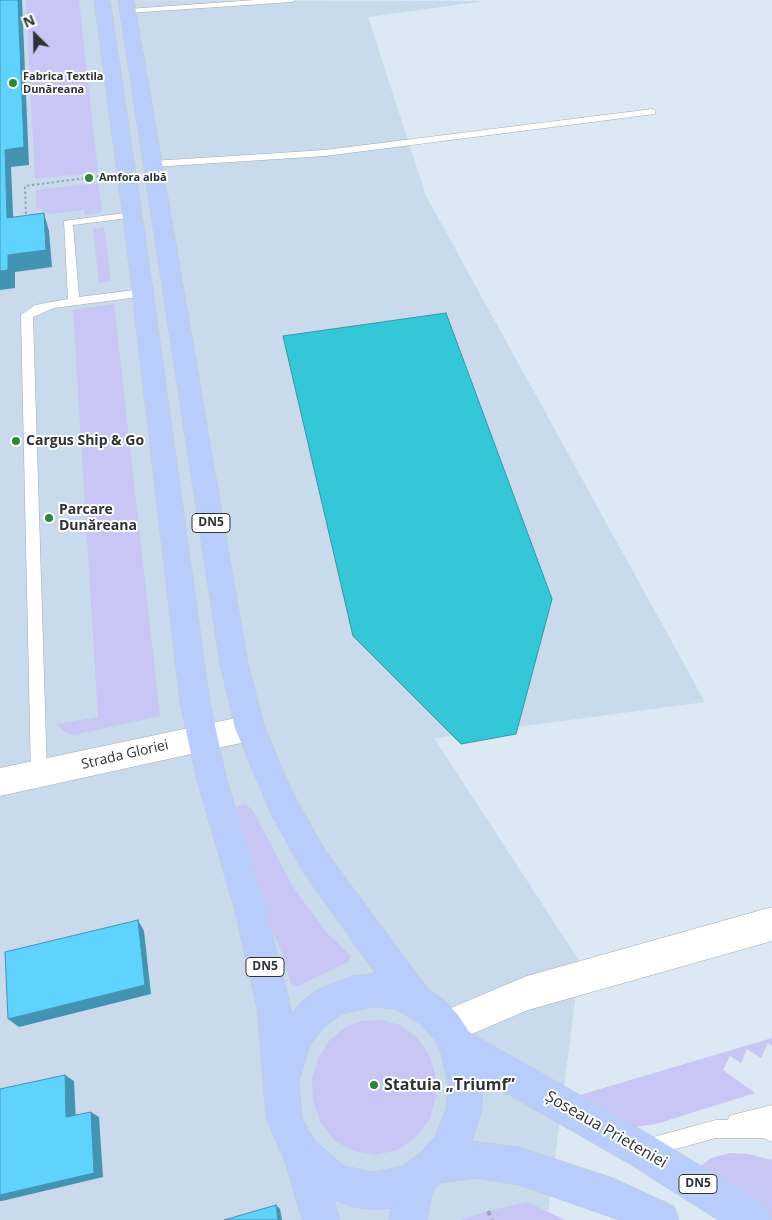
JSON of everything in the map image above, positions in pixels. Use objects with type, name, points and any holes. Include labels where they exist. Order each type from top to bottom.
[{"type":"main road","name":"DN5","points":[[102,0],[132,215],[190,672],[202,739],[266,970],[274,1008],[282,1078],[284,1118],[291,1136],[301,1153],[333,1181],[353,1188],[374,1191],[389,1189],[425,1172],[448,1150],[458,1130],[464,1109],[464,1072],[451,1036],[432,1012],[416,1001],[396,992],[374,990],[352,993],[332,1001],[313,1014],[298,1033],[288,1054],[282,1078]]},
{"type":"main road","name":"DN5","points":[[127,6],[234,664],[250,728],[280,802],[314,861],[416,1001]]},
{"type":"main road","name":"Șoseaua Prieteniei","points":[[451,1036],[642,1150],[753,1220]]},
{"type":"main road","points":[[301,1153],[322,1220]]},
{"type":"main road","points":[[408,1220],[425,1172],[475,1159],[519,1166],[613,1197],[660,1220]]},
{"type":"street","name":"Strada Gloriei","points":[[0,782],[250,728]]},
{"type":"street","points":[[451,1036],[527,993],[772,924]]},
{"type":"lane","points":[[127,6],[292,0]]},
{"type":"lane","points":[[153,164],[325,154],[652,112]]},
{"type":"lane","points":[[74,301],[68,223],[132,215]]},
{"type":"lane","points":[[40,774],[27,315],[39,308],[74,301],[142,293]]},
{"type":"lane","points":[[642,1150],[772,1114]]},
{"type":"lane","points":[[716,1129],[763,1129],[772,1133]]},
{"type":"path","points":[[68,223],[54,224],[26,216],[25,186],[102,176]]},
{"type":"path","points":[[488,1211],[492,1220]]},
{"type":"shaded area","points":[[0,0],[485,1],[368,17],[426,196],[705,702],[434,738],[580,962],[547,1220],[0,1220]]},
{"type":"shaded area","points":[[26,0],[79,0],[98,172],[35,179]]},
{"type":"shaded area","points":[[98,183],[102,212],[85,215],[84,210],[50,214],[36,207],[36,190]]},
{"type":"shaded area","points":[[104,227],[111,281],[99,283],[93,229]]},
{"type":"shaded area","points":[[114,304],[160,716],[74,735],[64,732],[57,724],[98,717],[73,310]]},
{"type":"shaded area","points":[[446,313],[552,599],[516,734],[461,744],[353,636],[283,336]]},
{"type":"shaded area","points":[[244,804],[252,809],[293,887],[327,933],[351,956],[348,962],[298,986],[291,984],[282,953],[268,921],[238,815],[237,807]]},
{"type":"shaded area","points":[[381,1020],[400,1025],[416,1036],[428,1053],[435,1073],[436,1096],[430,1118],[416,1137],[397,1150],[376,1155],[354,1151],[335,1141],[321,1123],[313,1101],[312,1079],[318,1059],[329,1041],[344,1028],[362,1021]]},
{"type":"shaded area","points":[[772,1038],[772,1046],[768,1043],[761,1058],[747,1049],[741,1063],[730,1056],[723,1070],[755,1093],[656,1124],[635,1127],[611,1121],[580,1095]]},
{"type":"shaded area","points":[[730,1153],[748,1154],[772,1160],[772,1220],[700,1170],[702,1165],[711,1158]]},
{"type":"shaded area","points":[[527,1202],[565,1220],[460,1220],[488,1211]]},
{"type":"building","name":"Fabrica Textila Dunăreana","points":[[0,0],[18,0],[24,147],[5,150],[7,218],[44,213],[46,250],[8,255],[8,270],[0,271]]},
{"type":"building","points":[[138,920],[145,985],[8,1019],[5,952]]},
{"type":"building","points":[[65,1075],[66,1117],[91,1112],[94,1173],[0,1195],[0,1089]]},
{"type":"building","points":[[276,1205],[278,1220],[224,1220]]},
{"type":"place","name":"Fabrica Textila Dunăreana","points":[[13,83]]},
{"type":"place","name":"Amfora albă","points":[[89,178]]},
{"type":"place","name":"Cargus Ship & Go","points":[[16,441]]},
{"type":"place","name":"Parcare Dunăreana","points":[[49,518]]},
{"type":"place","name":"Statuia „Triumf”","points":[[374,1085]]}]
